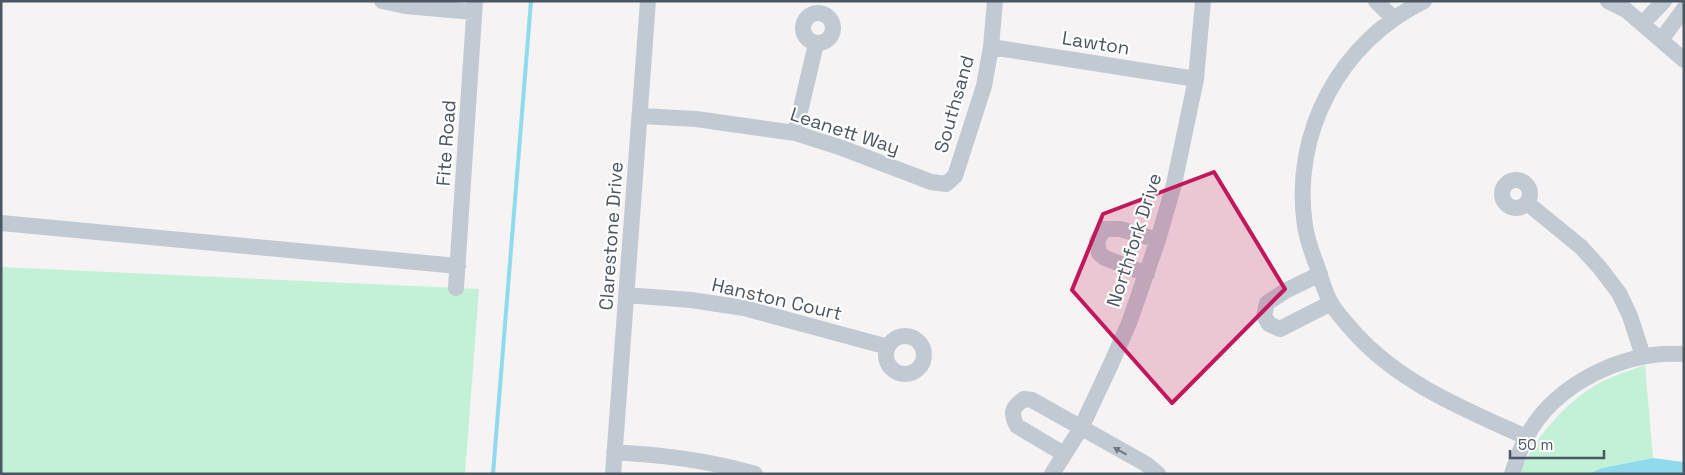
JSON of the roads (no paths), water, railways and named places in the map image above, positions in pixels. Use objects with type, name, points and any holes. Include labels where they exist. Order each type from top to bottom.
[{"type":"street","points":[[382,1],[405,6],[474,7]]},
{"type":"street","name":"Clarestone Drive","points":[[613,474],[648,1]]},
{"type":"street","name":"Southsand","points":[[946,184],[955,176],[984,86],[991,47],[995,1]]},
{"type":"street","name":"Northfork Drive","points":[[1052,474],[1080,428],[1115,355],[1147,274],[1158,240],[1174,184],[1196,79],[1203,1]]},
{"type":"street","points":[[1376,1],[1394,19]]},
{"type":"street","points":[[1424,1],[1394,19],[1368,40],[1352,56],[1326,96],[1311,134],[1303,188],[1303,208],[1309,244],[1331,303],[1365,343],[1379,356],[1414,383],[1459,407],[1526,438]]},
{"type":"street","points":[[1608,1],[1626,10],[1684,60]]},
{"type":"street","points":[[1642,24],[1664,1]]},
{"type":"street","name":"Fite Road","points":[[456,288],[474,7]]},
{"type":"street","points":[[1661,40],[1684,9]]},
{"type":"street","points":[[795,133],[816,44]]},
{"type":"street","name":"Lawton","points":[[991,47],[1196,79]]},
{"type":"street","name":"Leanett Way","points":[[640,116],[696,118],[795,133],[842,148],[931,182],[946,184]]},
{"type":"street","points":[[1528,203],[1582,246],[1604,274],[1619,294],[1630,316],[1644,356]]},
{"type":"street","points":[[1,223],[458,266]]},
{"type":"street","points":[[1147,274],[1105,258],[1098,253],[1097,241],[1104,229],[1120,229],[1158,240]]},
{"type":"street","points":[[1320,274],[1285,291],[1267,303],[1264,316],[1269,324],[1280,329],[1331,303]]},
{"type":"street","name":"Hanston Court","points":[[626,295],[691,300],[744,308],[888,346]]},
{"type":"street","points":[[1512,474],[1526,438],[1546,410],[1574,384],[1621,362],[1644,356],[1684,354]]},
{"type":"street","points":[[1064,454],[1017,426],[1013,418],[1014,410],[1024,399],[1032,400],[1146,464],[1158,474]]},
{"type":"street","points":[[614,452],[692,459],[723,464],[755,474]]},
{"type":"water","points":[[1653,458],[1684,462],[1684,474],[1588,474],[1602,468]]},
{"type":"waterway","points":[[493,474],[531,1]]}]
